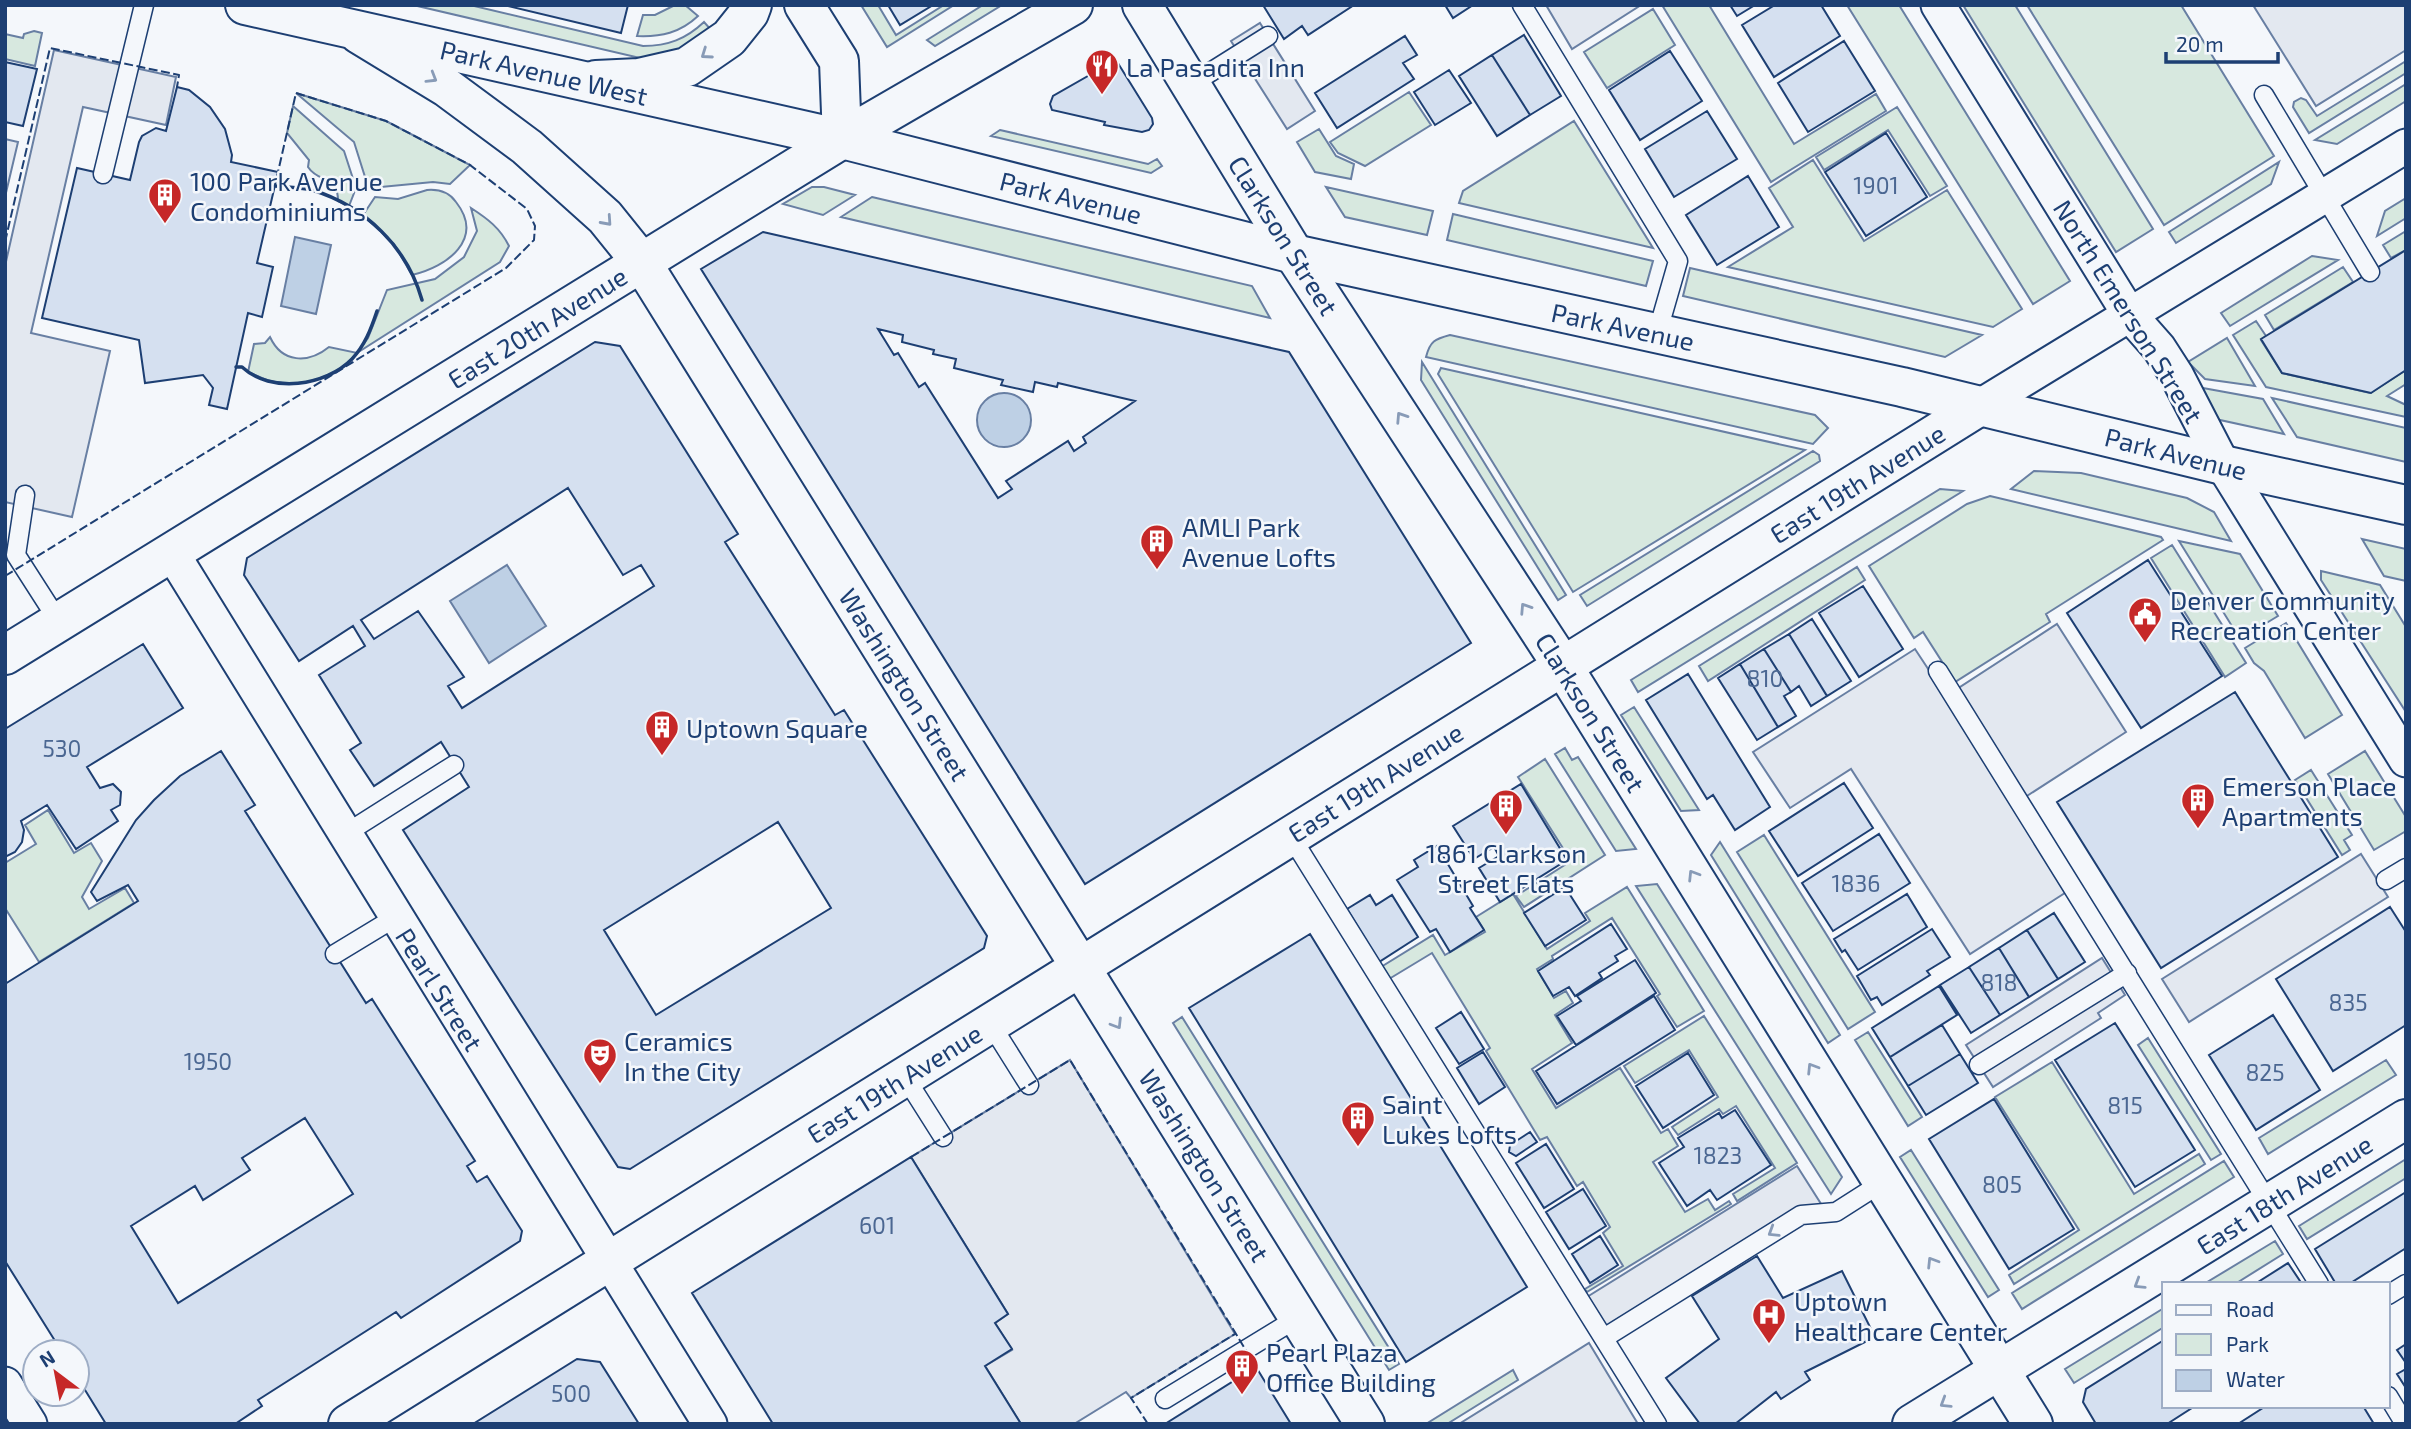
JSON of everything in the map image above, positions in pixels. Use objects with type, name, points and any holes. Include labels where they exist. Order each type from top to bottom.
[{"type":"street","name":"Park Avenue West","points":[[245,5],[842,139]]},
{"type":"street","points":[[582,81],[639,78],[687,67],[729,38],[749,13],[752,5]]},
{"type":"street","points":[[804,5],[839,61],[842,139]]},
{"type":"street","name":"East 20th Avenue","points":[[5,655],[842,139],[1073,5]]},
{"type":"street","name":"Clarkson Street","points":[[1142,5],[1294,254],[1562,665],[2033,1424]]},
{"type":"street","name":"North Emerson Street","points":[[1938,5],[2129,314],[2159,348],[2177,376],[2223,465],[2406,760]]},
{"type":"street","name":"Washington Street","points":[[352,29],[446,87],[527,147],[605,217],[642,263],[1365,1424]]},
{"type":"street","name":"Park Avenue","points":[[842,139],[1294,254],[1980,406],[2223,465],[2406,505]]},
{"type":"street","name":"East 19th Avenue","points":[[348,1424],[1562,665],[2406,146]]},
{"type":"street","name":"Pearl Street","points":[[172,553],[710,1424]]},
{"type":"street","name":"East 18th Avenue","points":[[1912,1424],[2406,1119]]},
{"type":"street","points":[[5,1384],[30,1424]]},
{"type":"lane","points":[[103,174],[144,5]]},
{"type":"lane","points":[[1522,5],[1678,261],[1657,334]]},
{"type":"lane","points":[[1190,85],[1268,36]]},
{"type":"lane","points":[[2264,94],[2370,272]]},
{"type":"lane","points":[[25,495],[16,555],[59,622]]},
{"type":"lane","points":[[1938,671],[2318,1282]]},
{"type":"lane","points":[[345,834],[454,765]]},
{"type":"lane","points":[[1290,835],[1657,1424]]},
{"type":"lane","points":[[2386,880],[2406,867]]},
{"type":"lane","points":[[335,954],[396,917]]},
{"type":"lane","points":[[1979,1065],[2127,973]]},
{"type":"lane","points":[[990,1023],[1029,1085]]},
{"type":"lane","points":[[905,1077],[943,1137]]},
{"type":"lane","points":[[1604,1338],[1801,1214],[1836,1212],[1883,1182]]},
{"type":"lane","points":[[2390,1294],[2406,1284]]},
{"type":"lane","points":[[1165,1399],[1299,1317]]},
{"type":"lane","points":[[2390,1399],[2405,1424]]},
{"type":"green space","points":[[413,5],[470,5],[643,46],[661,45],[676,40],[704,22],[713,32],[679,51],[640,58]]},
{"type":"green space","points":[[675,5],[685,5],[698,16],[670,33],[637,36],[643,15],[655,15]]},
{"type":"green space","points":[[861,5],[878,5],[896,35],[944,5],[954,5],[887,47]]},
{"type":"green space","points":[[983,5],[1002,5],[935,46],[927,40]]},
{"type":"green space","points":[[1662,5],[1709,5],[1794,144],[1876,94],[1886,111],[1771,182]]},
{"type":"green space","points":[[1847,5],[1899,5],[2070,281],[2033,304]]},
{"type":"green space","points":[[1963,5],[2015,5],[2153,229],[2116,252]]},
{"type":"green space","points":[[2027,5],[2181,5],[2274,156],[2164,225]]},
{"type":"green space","points":[[1653,9],[1675,45],[1607,88],[1584,52]]},
{"type":"green space","points":[[34,31],[42,33],[35,66],[5,59],[5,34],[23,38],[24,34]]},
{"type":"green space","points":[[2406,61],[2406,73],[2309,133],[2293,107],[2294,102],[2301,98],[2306,100],[2317,116]]},
{"type":"green space","points":[[2406,84],[2406,101],[2337,144],[2315,140]]},
{"type":"green space","points":[[1409,92],[1431,125],[1365,166],[1338,153],[1330,142]]},
{"type":"green space","points":[[296,93],[386,121],[470,165],[450,184],[433,182],[381,187],[366,180],[354,142]]},
{"type":"green space","points":[[293,106],[344,151],[356,188],[349,206],[338,201],[337,192],[331,183],[312,172],[308,167],[309,160],[287,133]]},
{"type":"green space","points":[[1897,107],[1947,186],[1930,196],[1888,130],[1824,170],[1816,157]]},
{"type":"green space","points":[[1574,121],[1653,248],[1459,203],[1463,191]]},
{"type":"green space","points":[[1319,129],[1336,156],[1354,164],[1351,179],[1315,172],[1297,142]]},
{"type":"green space","points":[[1000,130],[1148,164],[1157,159],[1162,166],[1151,173],[991,136]]},
{"type":"green space","points":[[1813,160],[1864,241],[1947,190],[2022,309],[1993,327],[1728,267],[1793,227],[1769,188]]},
{"type":"green space","points":[[2279,162],[2271,184],[2176,243],[2169,232]]},
{"type":"green space","points":[[812,187],[824,187],[855,195],[823,215],[783,204]]},
{"type":"green space","points":[[1326,187],[1433,211],[1427,235],[1345,217]]},
{"type":"green space","points":[[436,190],[450,196],[464,215],[466,228],[464,239],[449,258],[412,275],[394,244],[363,215],[375,197],[398,199]]},
{"type":"green space","points":[[872,197],[1252,286],[1270,318],[841,217]]},
{"type":"green space","points":[[2406,198],[2406,218],[2377,236],[2385,211]]},
{"type":"green space","points":[[471,208],[498,229],[509,246],[500,262],[357,353],[368,338],[387,290],[435,279],[464,257],[477,231]]},
{"type":"green space","points":[[1453,214],[1653,261],[1646,286],[1447,240]]},
{"type":"green space","points":[[2406,231],[2406,250],[2391,258],[2383,245]]},
{"type":"green space","points":[[2312,256],[2338,260],[2230,326],[2221,313]]},
{"type":"green space","points":[[2343,267],[2353,282],[2274,330],[2265,315]]},
{"type":"green space","points":[[1690,268],[1982,335],[1945,357],[1683,296]]},
{"type":"green space","points":[[2256,321],[2266,336],[2261,340],[2282,373],[2370,393],[2406,370],[2406,384],[2387,396],[2406,405],[2406,417],[2266,387],[2233,335]]},
{"type":"green space","points":[[1450,335],[1815,415],[1828,428],[1813,444],[1426,357],[1434,342]]},
{"type":"green space","points":[[270,337],[281,352],[296,358],[313,356],[329,347],[357,353],[330,374],[309,381],[275,382],[248,372],[254,344],[265,343]]},
{"type":"green space","points":[[2227,338],[2255,386],[2205,379],[2188,362]]},
{"type":"green space","points":[[1422,362],[1566,595],[1558,600],[1421,380]]},
{"type":"green space","points":[[1441,368],[1805,450],[1573,592],[1438,374]]},
{"type":"green space","points":[[2192,386],[2263,399],[2284,434],[2211,418]]},
{"type":"green space","points":[[2272,398],[2406,428],[2406,462],[2297,437]]},
{"type":"green space","points":[[1813,451],[1819,455],[1820,461],[1587,606],[1580,595]]},
{"type":"green space","points":[[2034,471],[2081,473],[2187,498],[2214,512],[2231,541],[2011,489]]},
{"type":"green space","points":[[1940,489],[1963,491],[1638,692],[1631,680]]},
{"type":"green space","points":[[1990,496],[2161,537],[2163,540],[2046,614],[2050,622],[1955,682],[1923,632],[1914,638],[1869,566],[1967,504]]},
{"type":"green space","points":[[2362,539],[2406,549],[2406,581],[2384,576]]},
{"type":"green space","points":[[2179,541],[2240,554],[2278,616],[2240,639]]},
{"type":"green space","points":[[2172,545],[2246,663],[2225,677],[2151,558]]},
{"type":"green space","points":[[1857,567],[1865,580],[1708,681],[1699,666]]},
{"type":"green space","points":[[2321,571],[2380,585],[2406,627],[2406,712],[2321,580]]},
{"type":"green space","points":[[2286,623],[2342,715],[2305,738],[2264,671],[2254,663],[2245,648]]},
{"type":"green space","points":[[1634,707],[1699,810],[1681,811],[1621,715]]},
{"type":"green space","points":[[1565,748],[1572,760],[1578,757],[1636,849],[1616,851],[1555,754]]},
{"type":"green space","points":[[2365,751],[2406,817],[2406,831],[2374,850],[2328,774]]},
{"type":"green space","points":[[1545,759],[1605,855],[1524,907],[1516,896],[1571,861],[1518,777]]},
{"type":"green space","points":[[2311,770],[2352,835],[2344,840],[2350,850],[2342,855],[2295,780]]},
{"type":"green space","points":[[48,810],[74,853],[91,843],[102,861],[82,897],[89,909],[125,888],[134,903],[39,962],[5,908],[5,863],[36,844],[25,825]]},
{"type":"green space","points":[[1764,835],[1875,1012],[1848,1029],[1737,852]]},
{"type":"green space","points":[[1720,842],[1840,1035],[1828,1043],[1711,855]]},
{"type":"green space","points":[[1657,884],[1842,1177],[1831,1194],[1636,886]]},
{"type":"green space","points":[[1627,887],[1704,1011],[1677,1027],[1657,996],[1660,994],[1612,918],[1552,956],[1553,959],[1537,969],[1554,998],[1566,991],[1573,1003],[1555,1015],[1572,1043],[1532,1069],[1556,1108],[1620,1068],[1661,1133],[1668,1129],[1678,1146],[1653,1162],[1685,1212],[1708,1199],[1715,1210],[1729,1201],[1731,1204],[1587,1292],[1585,1289],[1623,1266],[1603,1233],[1610,1227],[1583,1182],[1577,1186],[1547,1137],[1540,1140],[1486,1051],[1490,1048],[1432,953],[1389,979],[1381,967],[1433,935],[1445,955],[1485,932],[1476,917],[1513,894],[1547,949],[1590,921],[1585,913]]},
{"type":"green space","points":[[1704,1016],[1797,1163],[1737,1201],[1733,1194],[1775,1168],[1736,1106],[1723,1114],[1719,1109],[1678,1135],[1672,1127],[1718,1097],[1689,1050],[1635,1083],[1624,1066]]},
{"type":"green space","points":[[1182,1017],[1399,1364],[1389,1370],[1173,1023]]},
{"type":"green space","points":[[1868,1032],[1922,1117],[1908,1126],[1855,1040]]},
{"type":"green space","points":[[2148,1038],[2221,1154],[2211,1160],[2138,1045]]},
{"type":"green space","points":[[2386,1060],[2396,1075],[2268,1154],[2259,1138]]},
{"type":"green space","points":[[2052,1062],[2134,1194],[2199,1154],[2205,1164],[2014,1284],[2009,1275],[2079,1230],[1995,1097]]},
{"type":"green space","points":[[1911,1150],[1999,1290],[1988,1297],[1900,1157]]},
{"type":"green space","points":[[2406,1159],[2406,1178],[2307,1239],[2299,1226]]},
{"type":"green space","points":[[2224,1161],[2234,1177],[2022,1309],[2012,1293]]},
{"type":"green space","points":[[2275,1241],[2283,1254],[2238,1282],[2207,1282]]},
{"type":"green space","points":[[2162,1309],[2162,1328],[2074,1383],[2065,1369]]},
{"type":"green space","points":[[1513,1370],[1518,1380],[1447,1424],[1426,1424]]},
{"type":"shaded area","points":[[1546,5],[1641,5],[1572,49]]},
{"type":"shaded area","points":[[2253,5],[2406,5],[2406,50],[2316,106]]},
{"type":"shaded area","points":[[1260,23],[1315,111],[1287,129],[1231,41]]},
{"type":"shaded area","points":[[54,50],[176,77],[166,125],[83,107],[31,333],[110,351],[72,517],[5,502],[5,266]]},
{"type":"shaded area","points":[[5,139],[18,142],[5,197]]},
{"type":"shaded area","points":[[2057,624],[2126,732],[2013,805],[2068,891],[1970,954],[1851,769],[1790,808],[1753,752],[1915,649],[1946,696]]},
{"type":"shaded area","points":[[2361,854],[2388,897],[2189,1022],[2162,979]]},
{"type":"shaded area","points":[[2102,958],[2125,995],[2098,1013],[2101,1018],[1993,1087],[1966,1045]]},
{"type":"shaded area","points":[[1070,1060],[1235,1334],[1131,1398],[1126,1392],[1074,1424],[1021,1424],[985,1366],[1012,1350],[995,1323],[1008,1314],[911,1157]]},
{"type":"shaded area","points":[[1797,1166],[1823,1207],[1612,1337],[1587,1297]]},
{"type":"shaded area","points":[[1589,1343],[1638,1424],[1459,1424]]},
{"type":"water","points":[[295,237],[331,245],[316,314],[281,306]]},
{"type":"water","points":[[1004,393],[1023,401],[1031,420],[1023,439],[1004,447],[985,439],[977,420],[985,401]]},
{"type":"water","points":[[507,565],[546,626],[489,663],[450,601]]},
{"type":"building","points":[[504,5],[628,5],[621,33]]},
{"type":"building","points":[[888,5],[933,5],[900,25]]},
{"type":"building","points":[[1263,5],[1354,5],[1308,35],[1302,26],[1284,39]]},
{"type":"building","points":[[1445,5],[1473,5],[1453,18]]},
{"type":"building","points":[[1730,5],[1755,5],[1737,16]]},
{"type":"building","points":[[1775,5],[1821,5],[1840,36],[1774,77],[1742,25]]},
{"type":"building","points":[[1524,35],[1561,96],[1530,115],[1492,55]]},
{"type":"building","points":[[1405,36],[1417,55],[1403,63],[1414,79],[1337,128],[1315,93]]},
{"type":"building","points":[[1844,41],[1875,91],[1808,132],[1778,83]]},
{"type":"building","points":[[1670,51],[1702,101],[1640,140],[1609,90]]},
{"type":"building","points":[[1492,55],[1530,115],[1497,136],[1459,76]]},
{"type":"building","points":[[1116,60],[1152,118],[1153,124],[1149,130],[1142,132],[1104,125],[1105,122],[1052,110],[1050,104],[1053,96]]},
{"type":"building","points":[[5,62],[37,69],[23,126],[5,122]]},
{"type":"building","points":[[1449,70],[1471,103],[1435,125],[1414,92]]},
{"type":"building","name":"100 Park Avenue Condominiums","points":[[177,87],[189,90],[210,107],[225,129],[232,155],[231,162],[278,172],[257,263],[273,267],[262,317],[248,313],[227,409],[209,405],[213,388],[203,375],[145,383],[139,340],[42,318],[77,168],[130,180],[142,136],[156,128],[166,131]]},
{"type":"building","points":[[1707,111],[1737,159],[1674,197],[1645,149]]},
{"type":"building","points":[[1886,133],[1927,197],[1866,236],[1825,172]]},
{"type":"building","points":[[1748,176],[1779,227],[1717,265],[1686,215]]},
{"type":"building","name":"AMLI Park Avenue Lofts","points":[[763,232],[1289,352],[1471,643],[1085,884],[701,269]],"holes":[[[878,329],[903,335],[902,342],[934,350],[933,354],[956,359],[954,368],[1003,380],[1001,385],[1033,392],[1035,382],[1057,387],[1058,383],[1135,401],[1083,437],[1086,443],[1074,451],[1068,441],[1006,481],[1012,489],[998,498],[925,383],[919,387],[898,353],[894,355]]]},
{"type":"building","points":[[2406,250],[2406,370],[2371,393],[2282,373],[2261,339]]},
{"type":"building","name":"Uptown Square","points":[[595,342],[620,346],[738,534],[725,542],[835,715],[844,710],[987,936],[984,948],[630,1169],[618,1167],[403,830],[469,787],[441,742],[374,786],[350,750],[361,743],[319,675],[365,646],[353,626],[299,661],[244,575],[247,558]],"holes":[[[568,488],[623,575],[641,565],[654,586],[462,708],[448,686],[464,677],[418,611],[374,639],[361,620]],[[778,822],[831,908],[656,1015],[604,930]]]},
{"type":"building","name":"Denver Community Recreation Center","points":[[2148,560],[2222,676],[2141,728],[2067,613]]},
{"type":"building","points":[[1863,586],[1903,649],[1859,677],[1819,613]]},
{"type":"building","points":[[1812,619],[1851,681],[1827,696],[1789,634]]},
{"type":"building","points":[[1789,634],[1827,696],[1811,706],[1799,686],[1791,692],[1764,649]]},
{"type":"building","points":[[143,644],[183,708],[87,767],[100,788],[113,784],[121,792],[120,805],[111,810],[118,821],[76,849],[47,805],[21,821],[24,830],[22,842],[15,852],[5,857],[5,729]]},
{"type":"building","points":[[1764,649],[1791,692],[1784,696],[1796,716],[1778,727],[1740,664]]},
{"type":"building","points":[[1740,664],[1778,727],[1757,740],[1718,678]]},
{"type":"building","points":[[1688,674],[1770,807],[1735,830],[1713,795],[1707,799],[1646,700]]},
{"type":"building","name":"Emerson Place Apartments","points":[[2235,692],[2338,857],[2161,968],[2057,802]]},
{"type":"building","points":[[221,751],[255,805],[245,811],[366,1003],[372,999],[475,1161],[467,1166],[477,1182],[487,1176],[522,1231],[520,1241],[401,1318],[396,1312],[258,1400],[262,1406],[235,1424],[106,1424],[91,1400],[91,1338],[53,1338],[5,1261],[5,984],[138,901],[128,885],[97,901],[91,892],[136,820],[180,776]],"holes":[[[305,1118],[353,1194],[178,1303],[131,1226],[195,1186],[203,1200],[250,1170],[242,1158]]]},
{"type":"building","points":[[1844,783],[1873,828],[1798,876],[1769,831]]},
{"type":"building","name":"1861 Clarkson Street Flats","points":[[1521,784],[1567,860],[1500,902],[1479,868],[1499,856],[1494,847],[1474,859],[1453,826]]},
{"type":"building","points":[[1879,834],[1910,883],[1833,931],[1802,883]]},
{"type":"building","points":[[1437,846],[1473,906],[1470,908],[1484,930],[1450,952],[1436,929],[1430,932],[1397,880],[1418,867],[1414,860]]},
{"type":"building","points":[[1565,887],[1586,920],[1545,946],[1524,913]]},
{"type":"building","points":[[1907,894],[1927,927],[1858,970],[1834,939]]},
{"type":"building","points":[[1370,895],[1376,905],[1392,895],[1418,937],[1379,962],[1347,909]]},
{"type":"building","points":[[2390,907],[2406,932],[2406,1025],[2333,1071],[2276,979]]},
{"type":"building","points":[[2054,913],[2085,962],[2058,979],[2027,930]]},
{"type":"building","points":[[1611,924],[1627,949],[1615,956],[1618,961],[1599,973],[1602,978],[1575,996],[1569,987],[1553,996],[1538,971]]},
{"type":"building","points":[[1932,929],[1950,957],[1927,971],[1930,975],[1882,1005],[1877,997],[1871,1000],[1857,976]]},
{"type":"building","points":[[2027,930],[2058,979],[2029,997],[1999,948]]},
{"type":"building","name":"Saint Lukes Lofts","points":[[1310,934],[1527,1287],[1406,1362],[1189,1008]]},
{"type":"building","points":[[1999,948],[2029,997],[2000,1015],[1969,967]]},
{"type":"building","points":[[1635,960],[1656,993],[1576,1045],[1557,1016],[1581,1001],[1577,996]]},
{"type":"building","points":[[1969,967],[2000,1015],[1971,1033],[1940,985]]},
{"type":"building","points":[[1939,986],[1957,1015],[1890,1057],[1872,1028]]},
{"type":"building","points":[[1654,996],[1675,1030],[1557,1104],[1536,1071]]},
{"type":"building","points":[[1461,1012],[1484,1049],[1459,1064],[1436,1028]]},
{"type":"building","points":[[2273,1015],[2320,1090],[2256,1130],[2209,1055]]},
{"type":"building","points":[[2115,1023],[2195,1150],[2135,1187],[2055,1060]]},
{"type":"building","points":[[1942,1025],[1960,1054],[1908,1086],[1890,1057]]},
{"type":"building","points":[[1483,1052],[1505,1087],[1479,1104],[1457,1068]]},
{"type":"building","points":[[1688,1053],[1714,1095],[1663,1128],[1636,1086]]},
{"type":"building","points":[[1960,1054],[1978,1083],[1926,1115],[1908,1086]]},
{"type":"building","points":[[1994,1099],[2074,1229],[2009,1269],[1929,1139]]},
{"type":"building","points":[[1735,1110],[1771,1165],[1717,1200],[1710,1190],[1687,1206],[1659,1163],[1684,1147],[1678,1138],[1719,1113],[1722,1118]]},
{"type":"building","points":[[1530,1132],[1537,1142],[1516,1156],[1509,1152],[1510,1145]]},
{"type":"building","points":[[1546,1144],[1574,1189],[1544,1208],[1516,1163]]},
{"type":"building","points":[[911,1157],[1008,1314],[995,1323],[1012,1349],[985,1366],[1021,1424],[773,1424],[692,1293]]},
{"type":"building","points":[[1583,1189],[1606,1226],[1569,1249],[1546,1212]]},
{"type":"building","points":[[2406,1192],[2406,1248],[2352,1282],[2335,1282],[2315,1249]]},
{"type":"building","points":[[1600,1236],[1618,1265],[1590,1283],[1572,1254]]},
{"type":"building","points":[[1757,1256],[1783,1298],[1842,1271],[1875,1337],[1805,1372],[1810,1380],[1781,1399],[1776,1392],[1735,1424],[1700,1424],[1666,1378],[1719,1339],[1692,1296]]},
{"type":"building","points":[[2288,1263],[2301,1282],[2258,1282]]},
{"type":"building","points":[[2162,1341],[2162,1408],[2192,1408],[2167,1424],[2096,1424],[2083,1402],[2086,1389]]},
{"type":"building","points":[[2406,1344],[2406,1363],[2397,1350]]},
{"type":"building","points":[[577,1359],[600,1362],[639,1424],[473,1424]]},
{"type":"building","name":"Pearl Plaza Office Building","points":[[1256,1367],[1291,1424],[1165,1424]]},
{"type":"building","points":[[2406,1369],[2406,1388],[2397,1374]]},
{"type":"building","points":[[2263,1408],[2364,1408],[2374,1424],[2238,1424]]},
{"type":"fence","points":[[5,242],[50,48],[179,75],[177,87]]},
{"type":"fence","points":[[5,576],[506,268],[534,240],[535,226],[527,209],[470,165],[386,121],[296,93],[278,172]]},
{"type":"fence","points":[[911,1157],[1070,1060],[1256,1367]]},
{"type":"fence","points":[[1148,1424],[1131,1398],[1235,1334]]},
{"type":"wall","points":[[275,186],[312,190],[349,206],[366,218],[395,246],[406,263],[422,300]]},
{"type":"wall","points":[[236,367],[242,367],[254,376],[268,381],[313,381],[341,368],[357,354],[377,311]]},
{"type":"place","name":"La Pasadita Inn","points":[[1102,96]]},
{"type":"place","name":"100 Park Avenue Condominiums","points":[[165,225]]},
{"type":"place","name":"AMLI Park Avenue Lofts","points":[[1157,571]]},
{"type":"place","name":"Denver Community Recreation Center","points":[[2145,644]]},
{"type":"place","name":"Uptown Square","points":[[662,757]]},
{"type":"place","name":"Emerson Place Apartments","points":[[2198,830]]},
{"type":"place","name":"1861 Clarkson Street Flats","points":[[1506,836]]},
{"type":"place","name":"Ceramics In the City","points":[[600,1085]]},
{"type":"place","name":"Saint Lukes Lofts","points":[[1358,1148]]},
{"type":"place","name":"Uptown Healthcare Center","points":[[1769,1345]]},
{"type":"place","name":"Pearl Plaza Office Building","points":[[1242,1396]]}]
